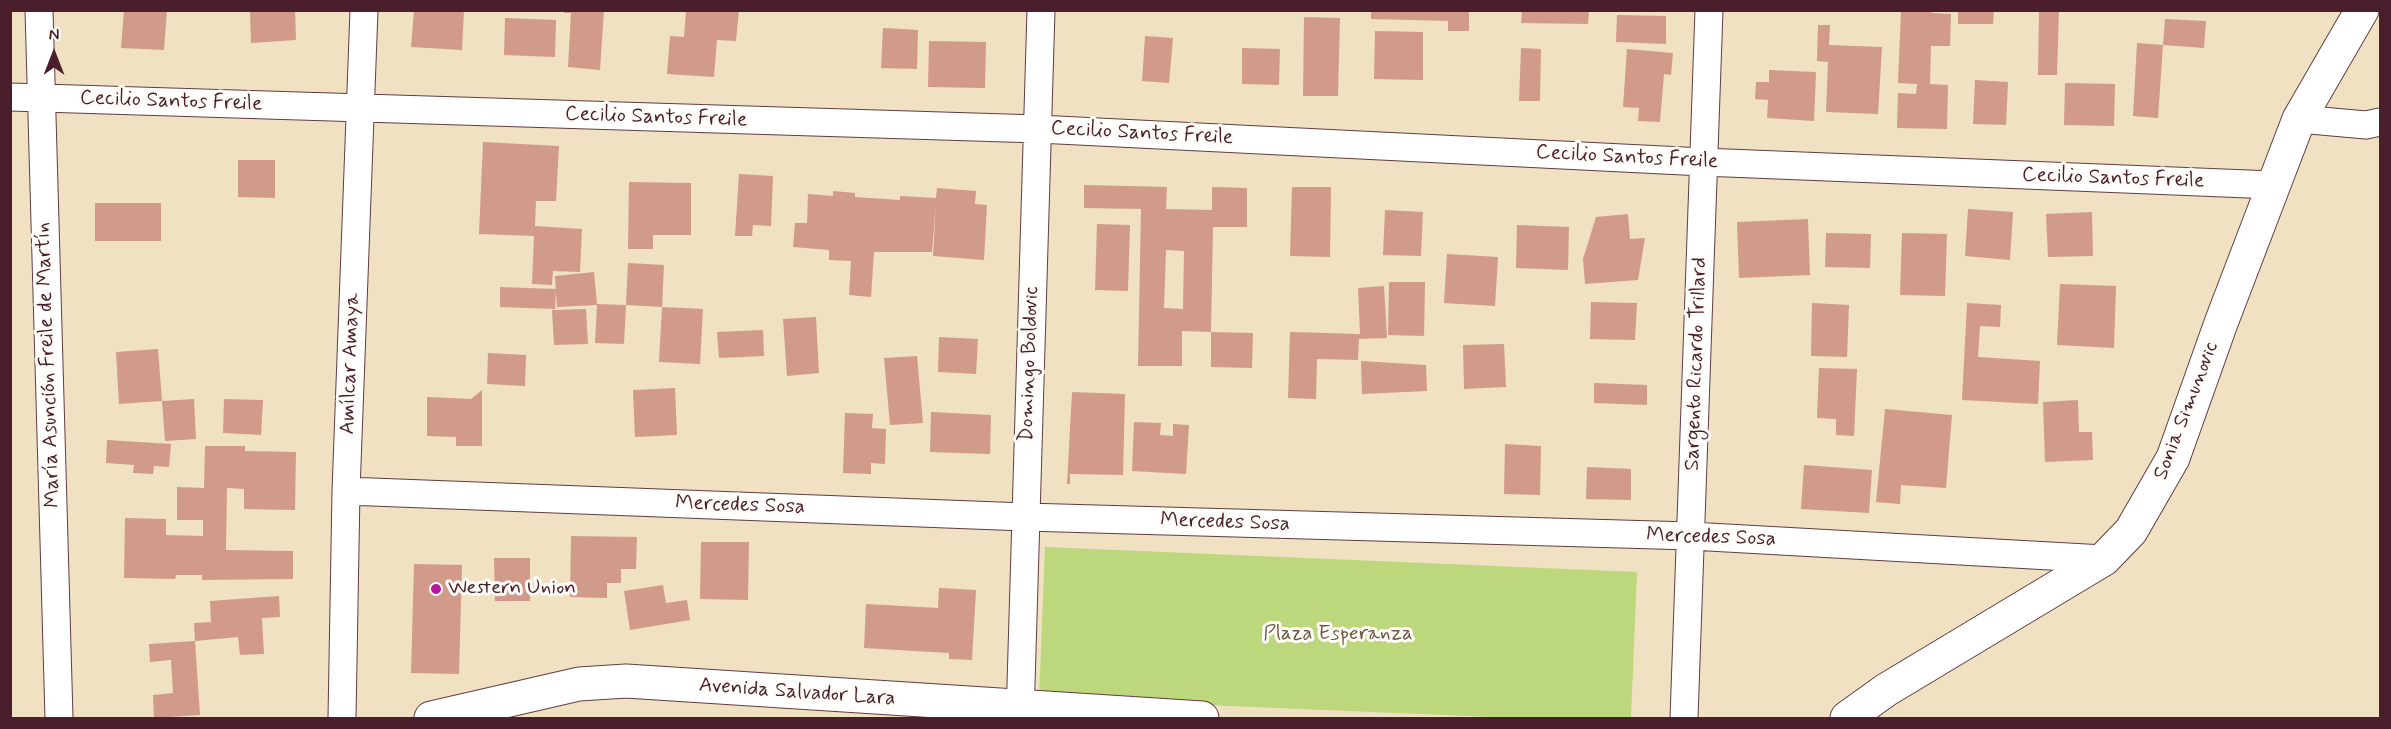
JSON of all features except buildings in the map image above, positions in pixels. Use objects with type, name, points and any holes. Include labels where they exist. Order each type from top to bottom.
[{"type":"street","name":"María Asunción Freile de Martín","points":[[39,10],[59,718]]},
{"type":"street","name":"Amílcar Amaya","points":[[342,718],[346,491],[364,10]]},
{"type":"street","name":"Domingo Boldovic","points":[[1019,713],[1041,10]]},
{"type":"street","name":"Sargento Ricardo Trillard","points":[[1684,718],[1709,10]]},
{"type":"street","name":"Sonia Simunovic","points":[[1847,718],[1886,690],[2104,559],[2132,531],[2173,458],[2299,119],[2362,10]]},
{"type":"street","name":"Cecilio Santos Freile","points":[[10,97],[1038,129],[1703,162],[2273,185]]},
{"type":"street","points":[[2299,119],[2366,125],[2380,122]]},
{"type":"street","name":"Mercedes Sosa","points":[[346,491],[1025,517],[1691,536],[2104,559]]},
{"type":"street","name":"Avenida Salvador Lara","points":[[431,718],[579,684],[626,681],[1019,713],[1202,718]]},
{"type":"green space","name":"Plaza Esperanza","points":[[1045,547],[1637,572],[1631,718],[1515,718],[1039,698]]},
{"type":"place","name":"Western Union","points":[[436,589]]}]
